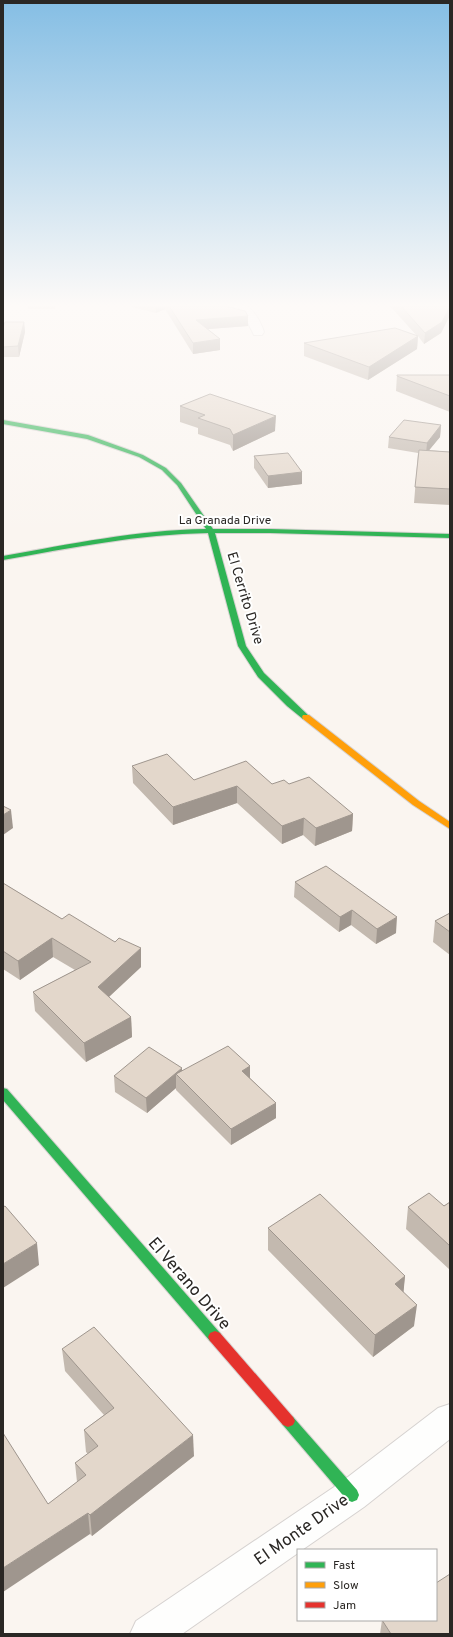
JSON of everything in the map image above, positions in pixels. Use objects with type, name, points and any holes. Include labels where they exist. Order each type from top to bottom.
[{"type":"street","name":"El Cerrito Drive","points":[[3,422],[88,437],[141,456],[164,469],[179,484],[212,531],[242,646],[261,675],[290,704],[416,803],[450,826]]},
{"type":"street","name":"La Granada Drive","points":[[3,558],[120,538],[161,533],[212,531],[450,536]]},
{"type":"street","name":"El Verano Drive","points":[[3,1092],[352,1495]]},
{"type":"street","name":"El Monte Drive","points":[[149,1634],[352,1495],[450,1419]]},
{"type":"building","points":[[414,382],[450,382],[450,396]]},
{"type":"building","points":[[210,394],[276,416],[233,435],[230,429],[198,418],[205,415],[180,406]]},
{"type":"building","points":[[404,420],[441,425],[427,443],[389,437]]},
{"type":"building","points":[[419,450],[450,452],[450,489],[415,487]]},
{"type":"building","points":[[288,453],[302,472],[268,476],[254,456]]},
{"type":"building","points":[[167,754],[194,780],[246,761],[272,784],[284,780],[289,784],[309,777],[353,814],[316,828],[304,818],[282,826],[237,786],[173,807],[132,766]]},
{"type":"building","points":[[3,806],[11,810],[3,815]]},
{"type":"building","points":[[326,866],[397,917],[377,929],[352,910],[340,917],[295,882]]},
{"type":"building","points":[[3,883],[62,919],[69,914],[115,942],[119,938],[141,948],[98,987],[131,1017],[84,1043],[33,992],[91,962],[52,938],[18,961],[3,951]]},
{"type":"building","points":[[450,913],[450,932],[435,921]]},
{"type":"building","points":[[228,1046],[250,1066],[242,1071],[276,1103],[231,1129],[176,1074]]},
{"type":"building","points":[[149,1047],[182,1068],[146,1098],[114,1076]]},
{"type":"building","points":[[429,1193],[444,1206],[450,1202],[450,1246],[408,1207]]},
{"type":"building","points":[[320,1194],[405,1276],[395,1284],[417,1305],[375,1335],[268,1228]]},
{"type":"building","points":[[5,1206],[37,1243],[3,1264],[3,1207]]},
{"type":"building","points":[[94,1327],[193,1435],[90,1515],[88,1513],[3,1568],[3,1433],[48,1504],[86,1475],[75,1463],[98,1446],[84,1430],[114,1408],[62,1349]]},
{"type":"building","points":[[450,1574],[450,1634],[391,1634],[383,1621],[437,1621],[437,1582]]},
{"type":"traffic: fast","points":[[3,422],[88,437],[141,456],[164,469],[179,484],[211,531],[242,646],[261,675],[290,704],[306,717]]},
{"type":"traffic: fast","points":[[3,558],[122,537],[198,531],[270,531],[450,536]]},
{"type":"traffic: fast","points":[[3,1092],[215,1337]]},
{"type":"traffic: fast","points":[[288,1421],[352,1495]]},
{"type":"traffic: slow","points":[[306,717],[416,803],[450,826]]},
{"type":"traffic: jam","points":[[215,1337],[288,1421]]}]
